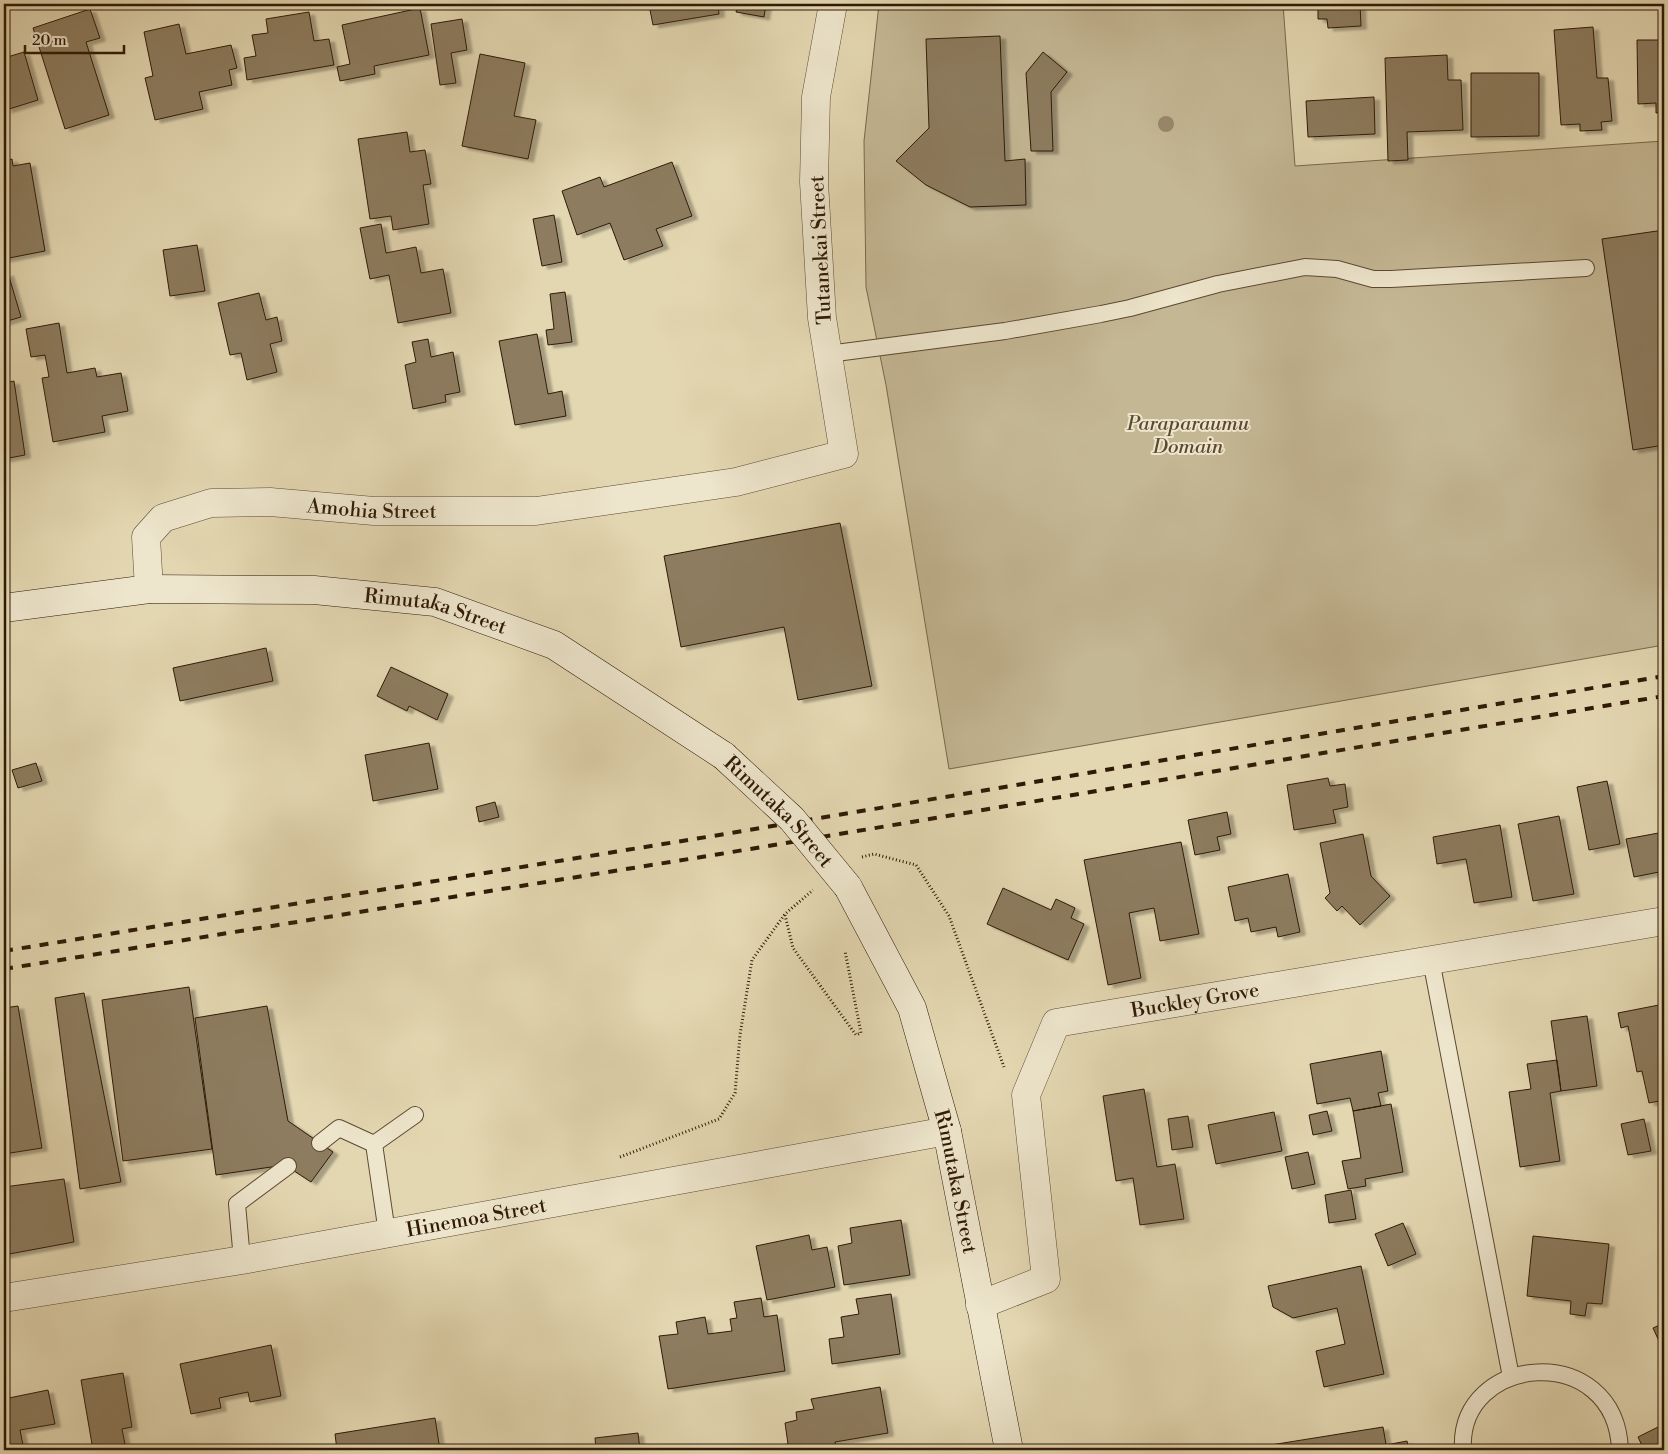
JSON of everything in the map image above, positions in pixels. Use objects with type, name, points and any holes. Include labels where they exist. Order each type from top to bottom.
[{"type":"street","name":"Tutanekai Street","points":[[803,464],[844,454],[822,318],[814,182],[816,97],[833,4]]},
{"type":"street","name":"Amohia Street","points":[[149,589],[146,537],[163,518],[211,503],[270,502],[374,511],[536,511],[736,482],[803,464]]},
{"type":"street","points":[[4,608],[149,589]]},
{"type":"street","name":"Rimutaka Street","points":[[149,589],[314,590],[435,602],[554,645],[724,756],[792,819],[848,887],[912,1008],[947,1131],[1009,1450]]},
{"type":"street","name":"Buckley Grove","points":[[980,1305],[1046,1280],[1026,1095],[1056,1023],[1664,921]]},
{"type":"street","name":"Hinemoa Street","points":[[4,1298],[242,1260],[947,1131]]},
{"type":"lane","points":[[828,354],[1006,331],[1101,314],[1218,284],[1304,267],[1337,269],[1373,278],[1391,279],[1586,268]]},
{"type":"lane","points":[[1431,960],[1510,1378]]},
{"type":"lane","points":[[374,1144],[415,1115]]},
{"type":"lane","points":[[320,1143],[339,1128],[374,1144]]},
{"type":"lane","points":[[374,1144],[387,1233]]},
{"type":"lane","points":[[242,1260],[237,1204],[288,1166]]},
{"type":"lane","points":[[1463,1450],[1465,1431],[1477,1404],[1486,1393],[1510,1378],[1538,1371],[1553,1372],[1580,1382],[1592,1390],[1610,1413],[1616,1426],[1620,1450]]},
{"type":"path","points":[[857,858],[874,854],[916,865],[949,916],[1002,1065],[1026,1095]]},
{"type":"path","points":[[618,1158],[719,1119],[735,1093],[740,1034],[752,960],[785,914],[820,884]]},
{"type":"path","points":[[785,914],[793,948],[856,1035],[861,1033],[844,947]]},
{"type":"green space","name":"Paraparaumu Domain","points":[[879,4],[1283,4],[1295,166],[1664,141],[1664,645],[949,769],[886,385],[866,287],[864,141]]},
{"type":"building","points":[[638,4],[718,4],[719,14],[653,25],[649,5],[639,6]]},
{"type":"building","points":[[738,4],[766,4],[764,17],[736,12]]},
{"type":"building","points":[[1318,4],[1360,4],[1361,26],[1328,28],[1327,19],[1318,19]]},
{"type":"building","points":[[420,8],[429,55],[374,66],[375,74],[340,81],[337,67],[350,64],[342,25]]},
{"type":"building","points":[[90,9],[100,38],[86,42],[109,115],[65,129],[33,28]]},
{"type":"building","points":[[309,12],[314,41],[329,39],[334,65],[247,80],[244,58],[256,56],[252,35],[268,33],[266,19]]},
{"type":"building","points":[[462,19],[467,50],[451,53],[456,83],[440,85],[431,24]]},
{"type":"building","points":[[179,24],[186,54],[231,45],[237,68],[229,70],[232,85],[199,92],[203,109],[155,120],[145,78],[153,76],[144,32]]},
{"type":"building","points":[[1593,27],[1597,78],[1608,78],[1612,121],[1601,122],[1602,130],[1580,131],[1580,124],[1561,125],[1554,30]]},
{"type":"building","points":[[1000,36],[1005,161],[1025,159],[1026,205],[970,207],[926,185],[896,161],[929,128],[926,39]]},
{"type":"building","points":[[1637,40],[1664,40],[1664,112],[1656,113],[1656,103],[1638,104]]},
{"type":"building","points":[[24,52],[38,100],[6,110],[4,58]]},
{"type":"building","points":[[1043,52],[1067,72],[1051,92],[1053,151],[1031,151],[1026,73]]},
{"type":"building","points":[[480,54],[525,63],[514,116],[536,120],[528,159],[462,146]]},
{"type":"building","points":[[1447,55],[1448,80],[1461,80],[1463,130],[1407,132],[1408,160],[1388,161],[1385,58]]},
{"type":"building","points":[[1471,73],[1539,73],[1539,136],[1471,137]]},
{"type":"building","points":[[1374,97],[1375,134],[1308,137],[1306,101]]},
{"type":"building","points":[[407,132],[410,152],[425,150],[431,184],[423,185],[429,224],[393,230],[391,216],[370,219],[358,139]]},
{"type":"building","points":[[12,159],[13,166],[30,163],[45,251],[4,259],[4,161]]},
{"type":"building","points":[[672,162],[692,216],[656,229],[663,246],[624,260],[610,223],[577,235],[562,191],[600,177],[604,187]]},
{"type":"building","points":[[554,215],[562,262],[542,266],[533,219]]},
{"type":"building","points":[[381,224],[386,253],[416,247],[421,273],[443,269],[451,313],[398,323],[389,275],[370,279],[360,228]]},
{"type":"building","points":[[1664,230],[1664,445],[1633,450],[1602,239]]},
{"type":"building","points":[[197,245],[205,291],[170,296],[163,250]]},
{"type":"building","points":[[8,273],[21,317],[4,322],[4,274]]},
{"type":"building","points":[[565,292],[572,342],[548,345],[546,330],[554,329],[550,294]]},
{"type":"building","points":[[259,293],[266,320],[277,317],[282,341],[270,344],[277,372],[247,380],[241,353],[230,355],[218,303]]},
{"type":"building","points":[[59,323],[67,373],[95,368],[97,377],[121,373],[128,411],[102,416],[105,432],[53,442],[42,378],[49,377],[45,355],[31,357],[26,329]]},
{"type":"building","points":[[537,334],[548,394],[562,391],[566,416],[515,425],[499,341]]},
{"type":"building","points":[[428,339],[431,357],[453,352],[460,392],[445,395],[446,402],[413,409],[405,365],[416,362],[412,342]]},
{"type":"building","points":[[14,381],[25,455],[4,459],[4,383]]},
{"type":"building","points":[[840,523],[872,686],[798,700],[784,627],[681,647],[664,556]]},
{"type":"building","points":[[266,648],[273,681],[180,701],[173,668]]},
{"type":"building","points":[[391,667],[448,694],[437,720],[409,706],[407,711],[377,696]]},
{"type":"building","points":[[429,743],[438,789],[373,801],[365,755]]},
{"type":"building","points":[[36,763],[42,781],[18,788],[12,770]]},
{"type":"building","points":[[1328,778],[1330,786],[1345,784],[1348,807],[1333,810],[1336,823],[1294,830],[1287,785]]},
{"type":"building","points":[[1607,781],[1620,844],[1589,850],[1577,787]]},
{"type":"building","points":[[495,802],[499,817],[479,822],[476,807]]},
{"type":"building","points":[[1227,812],[1231,834],[1217,837],[1220,850],[1195,855],[1188,820]]},
{"type":"building","points":[[1559,816],[1574,894],[1533,901],[1518,824]]},
{"type":"building","points":[[1500,825],[1512,897],[1474,903],[1466,859],[1437,864],[1433,837]]},
{"type":"building","points":[[1664,832],[1664,871],[1634,877],[1626,839]]},
{"type":"building","points":[[1363,834],[1371,876],[1390,896],[1360,925],[1342,906],[1337,911],[1325,898],[1330,893],[1320,843]]},
{"type":"building","points":[[1181,842],[1199,934],[1160,941],[1154,908],[1129,913],[1141,978],[1108,985],[1084,860]]},
{"type":"building","points":[[1288,874],[1300,932],[1278,937],[1276,927],[1251,932],[1248,918],[1235,921],[1228,887]]},
{"type":"building","points":[[1003,888],[1051,910],[1056,899],[1075,908],[1071,918],[1084,924],[1068,960],[987,924]]},
{"type":"building","points":[[189,987],[212,1149],[123,1161],[102,1000]]},
{"type":"building","points":[[84,993],[121,1182],[80,1189],[55,998]]},
{"type":"building","points":[[1664,1004],[1664,1126],[1659,1101],[1649,1103],[1642,1071],[1637,1072],[1628,1026],[1621,1028],[1618,1013]]},
{"type":"building","points":[[18,1006],[42,1148],[4,1154],[4,1008]]},
{"type":"building","points":[[267,1006],[288,1121],[333,1152],[311,1182],[285,1165],[216,1175],[195,1018]]},
{"type":"building","points":[[1587,1016],[1597,1086],[1561,1091],[1551,1021]]},
{"type":"building","points":[[1381,1051],[1388,1091],[1378,1093],[1381,1106],[1353,1111],[1350,1098],[1317,1104],[1310,1064]]},
{"type":"building","points":[[1557,1060],[1561,1091],[1550,1093],[1560,1161],[1520,1167],[1509,1092],[1531,1089],[1527,1064]]},
{"type":"building","points":[[1144,1089],[1157,1167],[1175,1164],[1184,1219],[1140,1225],[1133,1178],[1116,1181],[1103,1096]]},
{"type":"building","points":[[1391,1104],[1403,1172],[1365,1179],[1366,1186],[1348,1189],[1342,1161],[1361,1158],[1353,1111]]},
{"type":"building","points":[[1327,1111],[1332,1131],[1313,1135],[1309,1115]]},
{"type":"building","points":[[1274,1112],[1282,1151],[1216,1164],[1208,1125]]},
{"type":"building","points":[[1188,1116],[1193,1147],[1172,1150],[1168,1119]]},
{"type":"building","points":[[1644,1119],[1651,1151],[1628,1155],[1621,1124]]},
{"type":"building","points":[[1308,1152],[1315,1184],[1292,1189],[1285,1157]]},
{"type":"building","points":[[64,1179],[74,1242],[4,1255],[4,1187]]},
{"type":"building","points":[[1664,1180],[1664,1204],[1661,1181]]},
{"type":"building","points":[[1351,1190],[1356,1219],[1329,1223],[1325,1195]]},
{"type":"building","points":[[901,1220],[910,1275],[844,1285],[838,1246],[852,1243],[850,1228]]},
{"type":"building","points":[[1403,1223],[1416,1254],[1388,1266],[1375,1234]]},
{"type":"building","points":[[809,1235],[812,1250],[827,1247],[835,1287],[767,1300],[756,1246]]},
{"type":"building","points":[[1533,1236],[1609,1244],[1602,1304],[1587,1303],[1585,1316],[1570,1314],[1571,1301],[1527,1296]]},
{"type":"building","points":[[1361,1266],[1384,1374],[1324,1387],[1316,1351],[1345,1344],[1337,1308],[1293,1318],[1273,1307],[1268,1286]]},
{"type":"building","points":[[891,1294],[900,1354],[832,1364],[829,1339],[844,1337],[841,1317],[859,1314],[856,1299]]},
{"type":"building","points":[[761,1298],[764,1317],[777,1315],[785,1371],[668,1389],[659,1336],[678,1334],[676,1322],[705,1317],[708,1334],[732,1331],[730,1319],[737,1318],[734,1302]]},
{"type":"building","points":[[1664,1323],[1664,1352],[1653,1328]]},
{"type":"building","points":[[271,1345],[281,1396],[250,1402],[248,1392],[219,1398],[221,1408],[191,1414],[180,1364]]},
{"type":"building","points":[[123,1373],[132,1427],[122,1429],[125,1444],[93,1450],[81,1380]]},
{"type":"building","points":[[880,1387],[888,1433],[835,1442],[837,1450],[783,1450],[782,1445],[788,1444],[785,1423],[797,1420],[796,1412],[814,1409],[811,1399]]},
{"type":"building","points":[[48,1390],[55,1424],[20,1430],[24,1450],[4,1450],[4,1399]]},
{"type":"building","points":[[435,1418],[440,1450],[337,1450],[335,1434]]},
{"type":"building","points":[[1664,1424],[1664,1450],[1644,1450],[1638,1437]]},
{"type":"building","points":[[1383,1427],[1387,1450],[1252,1450],[1252,1448]]},
{"type":"building","points":[[638,1433],[640,1450],[596,1450],[595,1438]]},
{"type":"building","points":[[1407,1441],[1409,1450],[1387,1450],[1386,1445]]},
{"type":"building","points":[[1435,1445],[1436,1450],[1409,1450]]},
{"type":"building","points":[[742,1446],[743,1450],[702,1450]]},
{"type":"railway","points":[[4,951],[725,834],[1664,676]]},
{"type":"railway","points":[[4,969],[720,854],[1664,696]]}]
